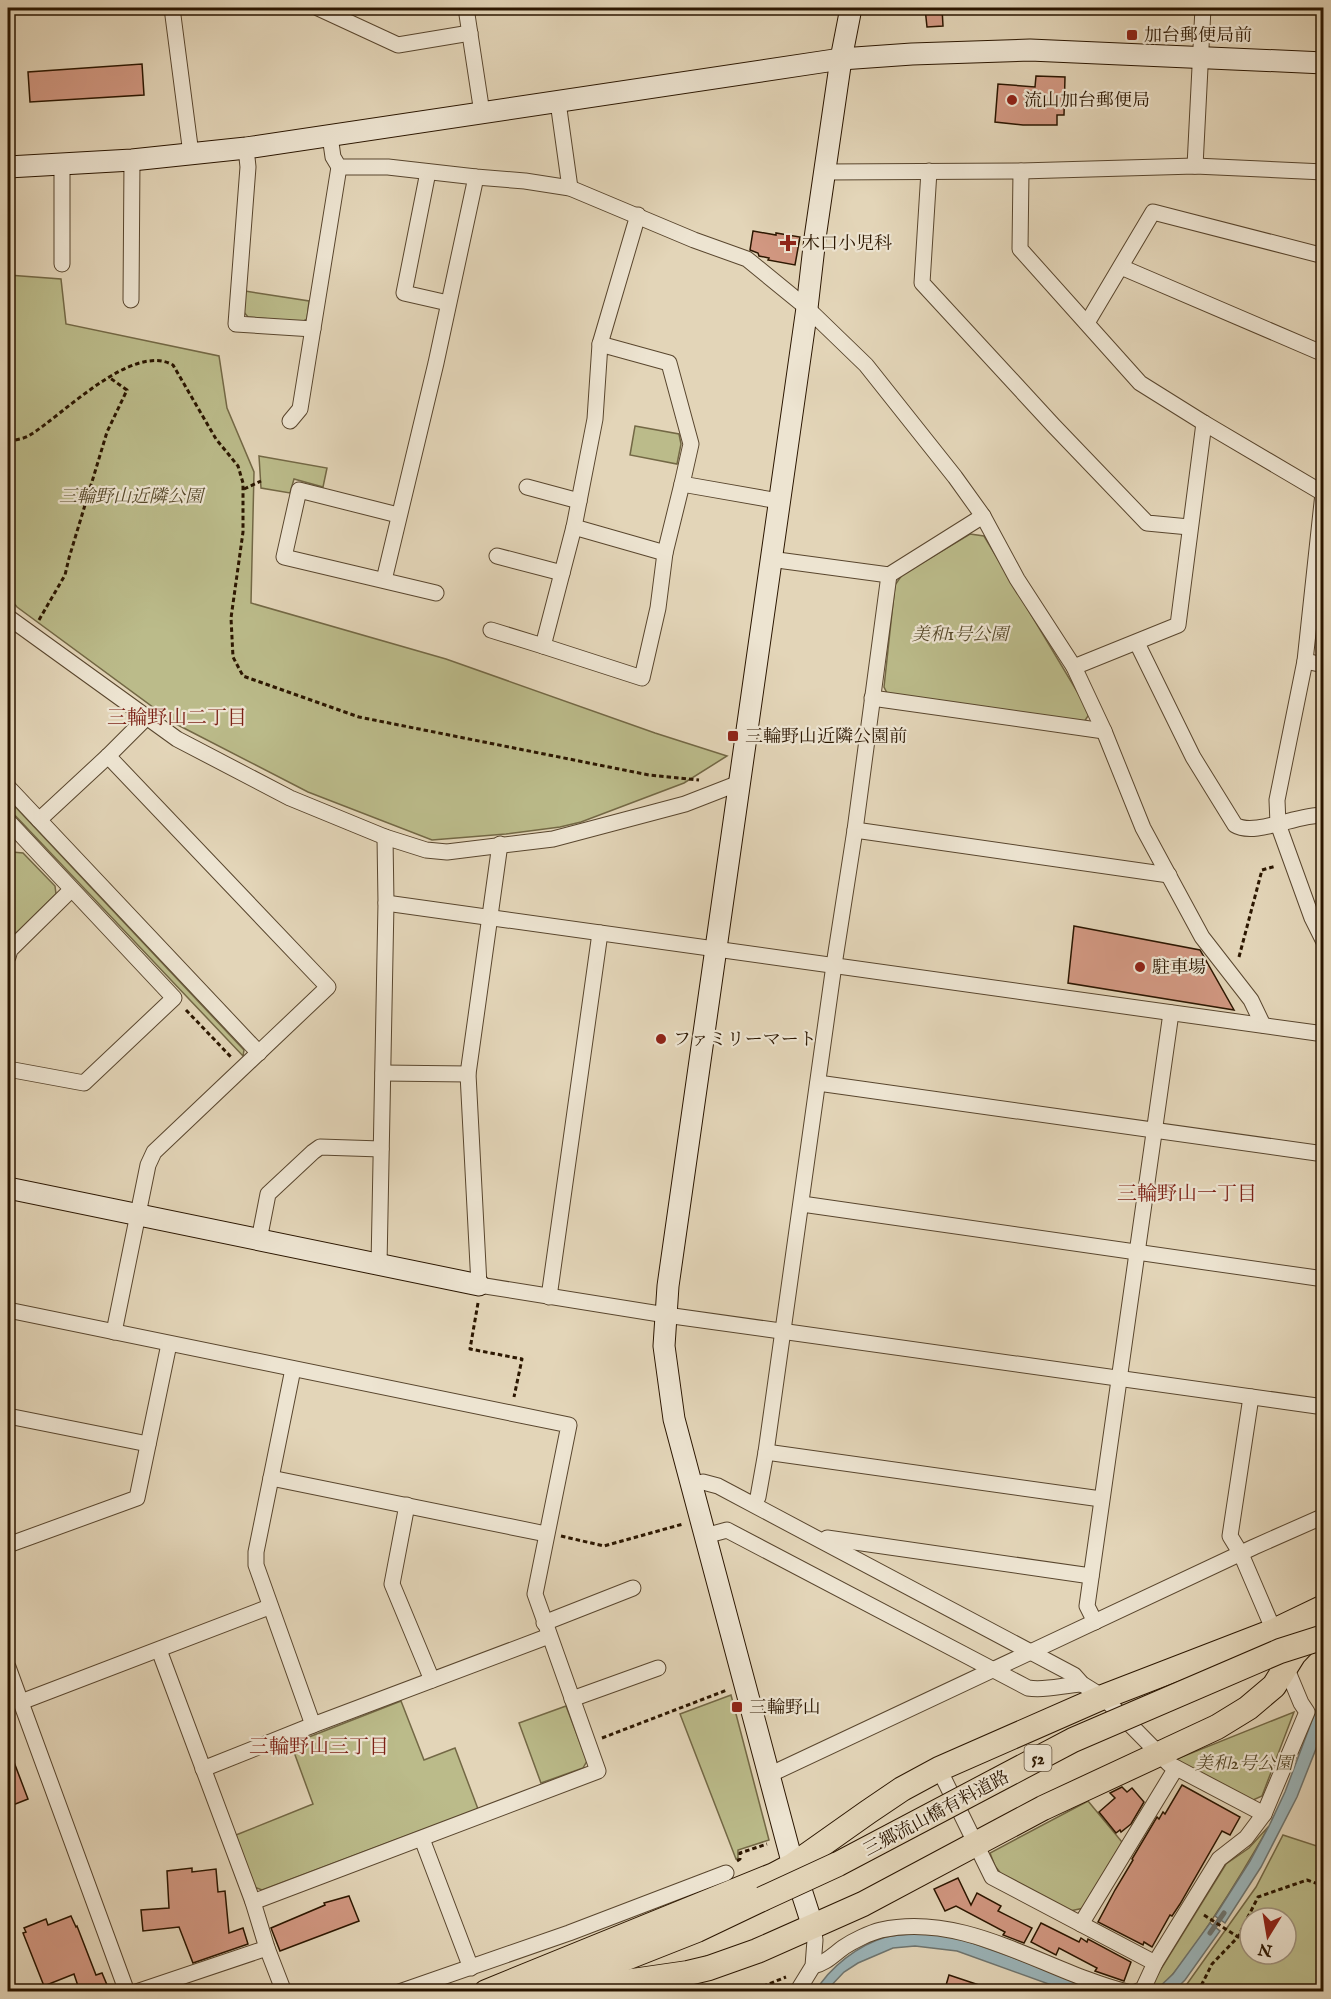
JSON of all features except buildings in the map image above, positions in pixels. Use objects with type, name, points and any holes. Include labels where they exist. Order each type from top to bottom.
[{"type":"main road","points":[[486,1992],[567,1957],[728,1896],[774,1875],[793,1865],[902,1789],[939,1769],[1102,1697],[1274,1631],[1323,1607]]},
{"type":"main road","points":[[578,1992],[612,1984],[688,1973],[757,1951],[863,1904],[1043,1808],[1166,1761],[1248,1708],[1274,1686],[1294,1654],[1310,1636],[1323,1627]]},
{"type":"main road","name":"三郷流山橋有料道路","points":[[540,1992],[697,1930],[838,1864],[1073,1740],[1269,1655],[1323,1637]]},
{"type":"main road","name":"三郷流山橋有料道路","points":[[502,1992],[614,1962]]},
{"type":"street","points":[[172,8],[191,154]]},
{"type":"street","points":[[318,8],[398,45],[470,33]]},
{"type":"street","points":[[466,8],[482,113]]},
{"type":"street","points":[[797,1992],[813,1966],[815,1940],[813,1927],[793,1865],[674,1419],[664,1346],[668,1286],[807,308],[815,238],[841,59],[851,8]]},
{"type":"street","points":[[1195,166],[1203,8]]},
{"type":"street","points":[[8,167],[132,160],[246,148],[841,59],[970,51],[1030,50],[1323,63]]},
{"type":"street","points":[[558,102],[570,188]]},
{"type":"street","points":[[290,422],[300,409],[339,166],[333,157],[330,136]]},
{"type":"street","points":[[246,148],[248,167],[236,324],[313,329]]},
{"type":"street","points":[[131,300],[132,160]]},
{"type":"street","points":[[62,164],[62,264]]},
{"type":"street","points":[[339,166],[388,167],[570,188],[694,240],[747,259],[807,308],[866,365],[983,516],[1017,579],[1074,667],[1104,731],[1143,828],[1202,937],[1251,1000],[1263,1025]]},
{"type":"street","points":[[825,172],[1022,171],[1195,166],[1323,171]]},
{"type":"street","points":[[929,171],[922,283],[1147,523],[1190,527]]},
{"type":"street","points":[[1022,171],[1020,249],[1140,383],[1203,423],[1322,488],[1319,554],[1305,661],[1277,800],[1278,824],[1323,942]]},
{"type":"street","points":[[428,172],[404,293],[448,303]]},
{"type":"street","points":[[384,580],[436,363],[476,177]]},
{"type":"street","points":[[1087,323],[1153,212],[1323,256]]},
{"type":"street","points":[[543,646],[574,526],[595,419],[600,344],[638,215]]},
{"type":"street","points":[[1121,267],[1323,354]]},
{"type":"street","points":[[492,630],[642,678],[658,608],[665,553],[691,444],[669,363],[600,344]]},
{"type":"street","points":[[1074,667],[1178,625],[1203,423]]},
{"type":"street","points":[[682,484],[779,501]]},
{"type":"street","points":[[527,487],[579,501]]},
{"type":"street","points":[[398,514],[299,490],[284,556],[436,593]]},
{"type":"street","points":[[770,559],[889,575],[983,516]]},
{"type":"street","points":[[574,526],[665,553]]},
{"type":"street","points":[[497,556],[562,573]]},
{"type":"street","points":[[754,1504],[758,1497],[766,1452],[889,575]]},
{"type":"street","points":[[8,617],[177,739],[290,798],[386,837],[426,850],[447,852],[553,839],[685,804],[739,783]]},
{"type":"street","points":[[1137,643],[1192,758],[1237,827],[1247,830],[1308,815],[1323,815]]},
{"type":"street","points":[[1305,661],[1323,665]]},
{"type":"street","points":[[872,698],[1104,731]]},
{"type":"street","points":[[39,820],[146,718]]},
{"type":"street","points":[[108,756],[328,987],[154,1152],[148,1165],[114,1332]]},
{"type":"street","points":[[8,787],[259,1053]]},
{"type":"street","points":[[8,821],[14,838],[71,891],[174,998],[84,1083],[8,1069]]},
{"type":"street","points":[[855,830],[1169,875]]},
{"type":"street","points":[[379,1265],[386,837]]},
{"type":"street","points":[[479,1291],[468,1074],[500,844]]},
{"type":"street","points":[[8,957],[10,950],[71,891]]},
{"type":"street","points":[[386,903],[1323,1034]]},
{"type":"street","points":[[549,1297],[600,933]]},
{"type":"street","points":[[1095,1622],[1087,1606],[1171,1013]]},
{"type":"street","points":[[382,1073],[468,1074]]},
{"type":"street","points":[[818,1083],[1323,1154]]},
{"type":"street","points":[[259,1240],[268,1194],[313,1152],[320,1147],[381,1149]]},
{"type":"street","points":[[8,1188],[379,1265],[479,1291],[549,1297],[1323,1407]]},
{"type":"street","points":[[802,1204],[1323,1279]]},
{"type":"street","points":[[8,1310],[569,1425],[535,1594],[598,1771],[253,1902]]},
{"type":"street","points":[[8,1545],[137,1498],[169,1344]]},
{"type":"street","points":[[294,1369],[255,1552],[256,1565],[269,1607],[313,1725]]},
{"type":"street","points":[[1251,1397],[1230,1536],[1241,1554],[1274,1631]]},
{"type":"street","points":[[8,1416],[148,1444]]},
{"type":"street","points":[[766,1452],[1101,1499]]},
{"type":"street","points":[[272,1478],[546,1534]]},
{"type":"street","points":[[691,1485],[703,1482],[718,1486],[1074,1675],[1082,1684],[1102,1697],[1166,1761],[1264,1814]]},
{"type":"street","points":[[407,1505],[392,1584],[432,1680]]},
{"type":"street","points":[[769,1775],[1323,1516]]},
{"type":"street","points":[[705,1536],[727,1530],[1028,1688],[1039,1690],[1082,1684]]},
{"type":"street","points":[[815,1536],[1091,1576]]},
{"type":"street","points":[[203,1770],[432,1680],[633,1588]]},
{"type":"street","points":[[21,1702],[269,1607]]},
{"type":"street","points":[[159,1650],[284,1992]]},
{"type":"street","points":[[8,1667],[127,1992]]},
{"type":"street","points":[[1136,1992],[1143,1989],[1155,1963],[1220,1858],[1246,1838],[1264,1814],[1307,1712],[1286,1667]]},
{"type":"street","points":[[572,1699],[658,1668]]},
{"type":"street","points":[[1081,1924],[1166,1761]]},
{"type":"street","points":[[939,1769],[992,1877],[1155,1963]]},
{"type":"street","points":[[422,1839],[471,1968]]},
{"type":"street","points":[[399,1992],[569,1934],[726,1873]]},
{"type":"street","points":[[813,1966],[820,1965],[846,1946],[879,1930],[912,1926],[942,1928],[970,1934],[1127,1992]]},
{"type":"street","points":[[136,1992],[267,1948]]},
{"type":"path","points":[[8,441],[28,436],[87,392],[135,364],[164,360],[173,365],[216,439],[238,466],[243,490],[243,532],[231,618],[233,657],[243,676],[359,717],[650,775],[703,781]]},
{"type":"path","points":[[31,634],[65,575],[107,432],[127,390],[110,378]]},
{"type":"path","points":[[243,490],[261,481]]},
{"type":"path","points":[[1229,973],[1236,967],[1262,870],[1291,861]]},
{"type":"path","points":[[174,998],[242,1070]]},
{"type":"path","points":[[479,1291],[470,1349],[522,1359],[511,1413]]},
{"type":"path","points":[[546,1534],[604,1546],[687,1523]]},
{"type":"path","points":[[589,1743],[733,1688]]},
{"type":"path","points":[[740,1853],[775,1841]]},
{"type":"path","points":[[1254,1906],[1258,1897],[1307,1880],[1323,1886]]},
{"type":"path","points":[[1190,1905],[1238,1937],[1228,1950],[1212,1964],[1198,1992]]},
{"type":"path","points":[[749,1992],[813,1966]]},
{"type":"green space","name":"三輪野山近隣公園","points":[[8,275],[61,279],[66,324],[219,356],[227,408],[254,472],[251,603],[446,659],[727,756],[684,783],[581,822],[506,834],[432,840],[308,792],[176,724],[17,607],[8,596]]},
{"type":"green space","points":[[245,291],[309,301],[307,319],[302,322],[248,317],[243,311]]},
{"type":"green space","points":[[635,426],[679,434],[681,444],[677,464],[630,455]]},
{"type":"green space","points":[[259,456],[327,468],[323,487],[294,479],[290,493],[261,488]]},
{"type":"green space","name":"美和1号公園","points":[[970,534],[984,536],[1090,713],[1084,722],[888,695],[884,687],[895,585],[902,575]]},
{"type":"green space","points":[[8,799],[244,1050],[243,1056],[8,808]]},
{"type":"green space","points":[[12,852],[23,853],[55,886],[56,894],[8,941],[8,855]]},
{"type":"green space","points":[[731,1695],[769,1840],[738,1850],[736,1859],[680,1714]]},
{"type":"green space","points":[[401,1701],[424,1760],[455,1748],[478,1809],[262,1890],[254,1887],[236,1835],[313,1804],[291,1744]]},
{"type":"green space","points":[[566,1706],[587,1761],[583,1768],[541,1783],[519,1723]]},
{"type":"green space","name":"美和2号公園","points":[[1294,1712],[1262,1796],[1251,1801],[1174,1760]]},
{"type":"green space","points":[[1088,1801],[1122,1842],[1084,1908],[1070,1911],[1002,1875],[995,1866],[990,1853]]},
{"type":"green space","points":[[1269,1826],[1232,1889],[1195,1945],[1177,1969],[1162,1985],[1151,1992],[1156,1977],[1226,1864],[1249,1848]]},
{"type":"green space","points":[[1283,1835],[1323,1848],[1323,1991],[1182,1991],[1238,1912],[1238,1966],[1298,1966],[1298,1906],[1242,1906],[1256,1887]]},
{"type":"water","points":[[1323,1697],[1323,1731],[1297,1797],[1261,1867],[1225,1923],[1215,1916],[1269,1826]]},
{"type":"water","points":[[1210,1923],[1220,1931],[1185,1980],[1174,1991],[1155,1991],[1173,1974]]},
{"type":"water","points":[[924,1933],[958,1938],[1107,1991],[1068,1991],[957,1951],[915,1946],[893,1948],[858,1963],[844,1972],[826,1991],[815,1992],[828,1974],[865,1945],[891,1936]]},
{"type":"waterway","points":[[1210,1933],[1224,1913]]},
{"type":"place","name":"加台郵便局前","points":[[1132,35]]},
{"type":"place","name":"流山加台郵便局","points":[[1012,100]]},
{"type":"place","name":"木口小児科","points":[[788,243]]},
{"type":"place","name":"三輪野山近隣公園前","points":[[733,736]]},
{"type":"place","name":"駐車場","points":[[1140,967]]},
{"type":"place","name":"ファミリーマート","points":[[661,1039]]},
{"type":"place","name":"三輪野山","points":[[737,1707]]},
{"type":"district","name":"三輪野山二丁目","points":[[177,717]]},
{"type":"district","name":"三輪野山一丁目","points":[[1187,1193]]},
{"type":"district","name":"三輪野山三丁目","points":[[319,1746]]}]
